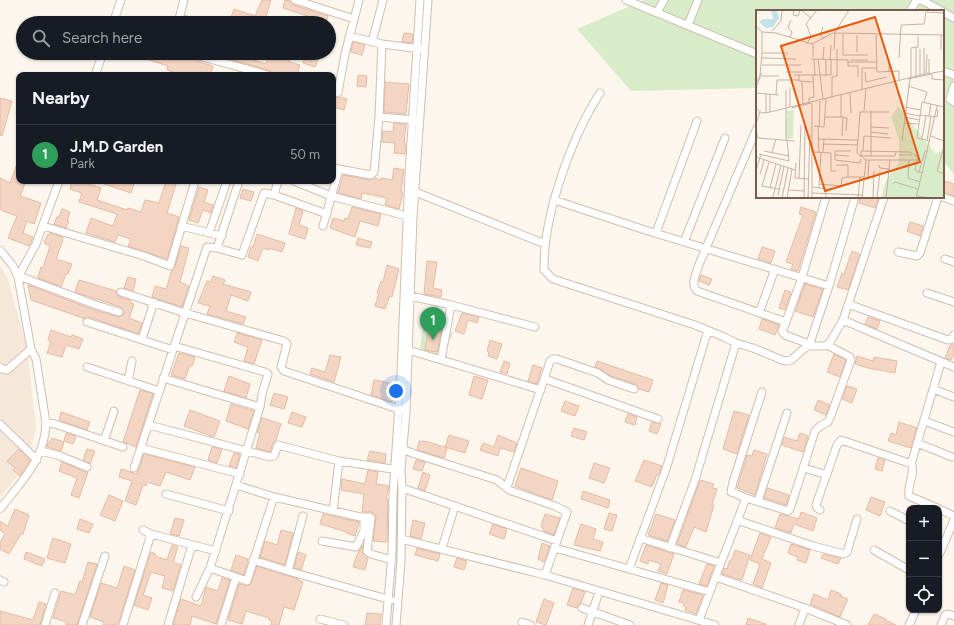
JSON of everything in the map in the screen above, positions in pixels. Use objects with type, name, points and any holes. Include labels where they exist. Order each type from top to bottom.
[{"type":"street","points":[[115,16],[121,0]]},
{"type":"street","points":[[180,16],[184,0]]},
{"type":"street","points":[[295,0],[354,19]]},
{"type":"street","points":[[336,93],[338,92],[358,0]]},
{"type":"street","points":[[372,42],[383,0]]},
{"type":"street","points":[[407,295],[413,217],[412,191],[420,0]]},
{"type":"street","points":[[416,120],[425,48],[428,0]]},
{"type":"street","points":[[626,0],[756,54]]},
{"type":"street","points":[[657,12],[664,0]]},
{"type":"street","points":[[688,25],[698,0]]},
{"type":"street","points":[[911,10],[916,1],[920,0],[939,10]]},
{"type":"street","points":[[944,13],[954,18]]},
{"type":"street","points":[[349,36],[382,44],[425,48]]},
{"type":"street","points":[[336,168],[371,175],[373,174],[379,117],[382,44]]},
{"type":"street","points":[[96,72],[100,60]]},
{"type":"street","points":[[213,60],[257,72]]},
{"type":"street","points":[[944,71],[954,75]]},
{"type":"street","points":[[954,86],[950,99],[954,102]]},
{"type":"street","points":[[600,92],[588,112],[566,164],[554,200],[545,244],[544,270],[553,279],[708,330],[724,336],[736,343],[753,348],[782,360],[791,360],[809,345],[829,286],[855,198]]},
{"type":"street","points":[[379,117],[416,120]]},
{"type":"street","points":[[656,233],[697,121]]},
{"type":"street","points":[[756,130],[706,249],[693,284],[697,291],[786,322]]},
{"type":"street","points":[[684,242],[725,138]]},
{"type":"street","points":[[749,146],[756,150]]},
{"type":"street","points":[[19,276],[33,252],[58,184]]},
{"type":"street","points":[[43,226],[144,256],[170,266],[194,184]]},
{"type":"street","points":[[210,233],[226,184]]},
{"type":"street","points":[[217,248],[238,184]]},
{"type":"street","points":[[274,195],[277,184]]},
{"type":"street","points":[[307,184],[331,196],[407,216]]},
{"type":"street","points":[[323,226],[333,184]]},
{"type":"street","points":[[396,625],[401,561],[402,488],[398,470],[406,412],[405,350],[407,216],[412,191]]},
{"type":"street","points":[[412,191],[545,244]]},
{"type":"street","points":[[134,468],[206,247],[209,246],[239,255],[243,254],[265,193],[327,214]]},
{"type":"street","points":[[944,197],[954,201]]},
{"type":"street","points":[[762,392],[731,488],[733,493],[788,510],[790,509],[815,432],[820,426],[828,422],[830,418],[851,360],[850,357],[827,345],[809,345],[782,334],[802,277],[826,198]]},
{"type":"street","points":[[827,345],[843,320],[884,198]]},
{"type":"street","points":[[898,252],[914,256],[917,256],[920,253],[938,198]]},
{"type":"street","points":[[554,200],[706,249],[829,286]]},
{"type":"street","points":[[181,226],[222,236]]},
{"type":"street","points":[[0,250],[19,276],[31,348],[36,359],[46,423],[46,432],[37,460],[0,509]]},
{"type":"street","points":[[945,259],[954,262]]},
{"type":"street","points":[[759,313],[775,269]]},
{"type":"street","points":[[19,276],[120,312]]},
{"type":"street","points":[[121,292],[185,313],[284,341],[287,344],[281,366],[284,371],[406,412]]},
{"type":"street","points":[[927,293],[954,302]]},
{"type":"street","points":[[407,295],[451,304],[535,327]]},
{"type":"street","points":[[142,339],[154,302]]},
{"type":"street","points":[[441,360],[451,304]]},
{"type":"street","points":[[848,304],[948,340],[952,339],[954,335]]},
{"type":"street","points":[[843,320],[954,367]]},
{"type":"street","points":[[87,322],[142,339],[267,373],[260,407],[229,511],[210,568],[196,597]]},
{"type":"street","points":[[628,569],[666,469],[708,330]]},
{"type":"street","points":[[670,548],[695,480],[736,343]]},
{"type":"street","points":[[0,367],[7,370],[31,348]]},
{"type":"street","points":[[405,350],[541,390]]},
{"type":"street","points":[[386,625],[398,470],[398,409],[405,350]]},
{"type":"street","points":[[506,487],[550,361],[557,359],[598,373],[608,380],[634,388]]},
{"type":"street","points":[[128,380],[132,362]]},
{"type":"street","points":[[931,505],[910,496],[909,492],[914,470],[911,462],[941,362]]},
{"type":"street","points":[[87,367],[159,391]]},
{"type":"street","points":[[163,378],[260,407]]},
{"type":"street","points":[[544,380],[548,379],[658,419]]},
{"type":"street","points":[[933,389],[954,397]]},
{"type":"street","points":[[104,441],[114,411]]},
{"type":"street","points":[[758,501],[787,413]]},
{"type":"street","points":[[924,421],[954,432]]},
{"type":"street","points":[[46,423],[55,424],[123,447]]},
{"type":"street","points":[[0,424],[37,460]]},
{"type":"street","points":[[149,425],[272,457],[274,456],[278,445],[338,461],[398,470]]},
{"type":"street","points":[[820,510],[816,505],[837,445],[841,440],[909,463],[911,462]]},
{"type":"street","points":[[917,443],[952,456]]},
{"type":"street","points":[[141,448],[240,474]]},
{"type":"street","points":[[402,449],[497,480],[509,490],[555,506],[567,512],[545,575]]},
{"type":"street","points":[[41,451],[60,456],[87,467]]},
{"type":"street","points":[[333,511],[338,461]]},
{"type":"street","points":[[804,468],[827,475]]},
{"type":"street","points":[[236,485],[274,497],[371,518],[367,551],[371,554],[392,560]]},
{"type":"street","points":[[402,488],[455,506],[556,545],[628,569],[710,592]]},
{"type":"street","points":[[166,494],[229,511]]},
{"type":"street","points":[[210,568],[247,581],[274,497]]},
{"type":"street","points":[[699,620],[746,498]]},
{"type":"street","points":[[442,548],[455,506]]},
{"type":"street","points":[[942,510],[954,516]]},
{"type":"street","points":[[890,511],[906,519]]},
{"type":"street","points":[[288,571],[303,516]]},
{"type":"street","points":[[322,541],[356,547],[364,531],[364,517]]},
{"type":"street","points":[[737,520],[813,546],[844,554],[847,552],[857,519]]},
{"type":"street","points":[[942,548],[954,520]]},
{"type":"street","points":[[143,530],[151,534],[216,551]]},
{"type":"street","points":[[123,625],[151,534]]},
{"type":"street","points":[[942,537],[946,539]]},
{"type":"street","points":[[640,538],[721,563]]},
{"type":"street","points":[[401,539],[442,548],[545,575],[598,592],[715,625]]},
{"type":"street","points":[[168,625],[192,545]]},
{"type":"street","points":[[874,550],[906,568]]},
{"type":"street","points":[[82,625],[105,556]]},
{"type":"street","points":[[253,560],[388,600],[398,601]]},
{"type":"street","points":[[221,625],[236,577]]},
{"type":"street","points":[[716,577],[805,608],[847,625]]},
{"type":"street","points":[[588,625],[598,592]]},
{"type":"street","points":[[45,625],[55,593]]},
{"type":"street","points":[[582,608],[630,625]]},
{"type":"street","points":[[799,625],[805,608]]},
{"type":"street","points":[[909,625],[915,613]]},
{"type":"street","points":[[941,625],[945,615],[948,614],[954,616]]},
{"type":"street","points":[[320,619],[344,625]]},
{"type":"street","points":[[522,622],[531,625]]},
{"type":"shaded area","points":[[0,266],[7,277],[27,348],[36,428],[27,465],[0,497]]},
{"type":"green space","points":[[644,0],[954,0],[954,174],[944,162],[944,10],[756,10],[756,88],[631,91],[577,29]]},
{"type":"green space","points":[[423,324],[453,332],[451,340],[446,339],[442,356],[420,351]]},
{"type":"building","points":[[262,0],[271,0],[266,16],[255,16]]},
{"type":"building","points":[[285,0],[290,1],[293,5],[328,16],[308,16],[283,8]]},
{"type":"building","points":[[234,9],[255,16],[232,16]]},
{"type":"building","points":[[404,33],[413,34],[412,43],[402,42]]},
{"type":"building","points":[[353,42],[365,45],[362,55],[351,52]]},
{"type":"building","points":[[150,60],[194,60],[213,66],[211,72],[173,72],[167,70],[168,66]]},
{"type":"building","points":[[233,60],[254,60],[266,64],[267,60],[290,60],[289,62],[300,65],[298,72],[271,72],[269,70]]},
{"type":"building","points":[[304,60],[318,60],[315,67],[303,63]]},
{"type":"building","points":[[358,75],[367,76],[366,87],[357,86]]},
{"type":"building","points":[[385,82],[409,84],[406,114],[384,112]]},
{"type":"building","points":[[336,97],[347,99],[344,110],[336,108]]},
{"type":"building","points":[[0,98],[12,101],[2,136],[0,135]]},
{"type":"building","points":[[394,123],[406,124],[404,143],[406,143],[405,154],[394,153],[395,143],[382,142],[383,131],[393,132]]},
{"type":"building","points":[[16,166],[16,184],[25,184],[20,196],[41,203],[34,224],[27,221],[23,233],[33,237],[29,246],[8,238],[17,216],[0,209],[0,178],[10,183]]},
{"type":"building","points":[[394,168],[404,170],[401,192],[403,193],[399,209],[385,205],[387,198],[362,193],[361,199],[338,193],[343,175],[370,180],[375,178],[380,180],[381,178],[392,180]]},
{"type":"building","points":[[946,181],[954,184],[954,196],[944,192]]},
{"type":"building","points":[[71,184],[88,184],[101,188],[97,200],[127,210],[128,208],[141,212],[145,200],[159,203],[165,184],[176,184],[167,213],[179,217],[167,259],[128,246],[131,239],[118,235],[115,242],[86,233],[91,218],[113,226],[117,214],[79,202],[82,193],[70,189]]},
{"type":"building","points":[[104,184],[134,184],[131,193]]},
{"type":"building","points":[[199,187],[208,190],[204,202],[213,205],[211,213],[203,210],[198,223],[189,220]]},
{"type":"building","points":[[243,189],[254,192],[251,201],[240,198]]},
{"type":"building","points":[[860,198],[879,198],[875,208],[859,203]]},
{"type":"building","points":[[352,207],[381,214],[378,226],[360,221],[355,237],[330,228],[333,218],[344,221],[345,218],[348,219]]},
{"type":"building","points":[[801,207],[816,212],[798,271],[791,269],[793,264],[786,262],[803,215],[799,214]]},
{"type":"building","points":[[296,208],[303,211],[299,225],[308,228],[305,239],[289,234]]},
{"type":"building","points":[[62,209],[70,212],[67,221],[69,221],[66,228],[54,224]]},
{"type":"building","points":[[910,222],[923,226],[920,236],[907,231]]},
{"type":"building","points":[[50,233],[63,237],[56,259],[72,264],[61,287],[38,278],[50,246],[44,243],[48,234],[49,235]]},
{"type":"building","points":[[257,234],[285,243],[282,252],[269,248],[269,250],[263,248],[258,261],[248,257]]},
{"type":"building","points":[[358,238],[372,242],[370,248],[356,245]]},
{"type":"building","points":[[181,246],[189,248],[180,282],[189,286],[182,307],[152,297],[155,286],[166,289],[172,270],[175,267]]},
{"type":"building","points":[[762,247],[775,251],[771,263],[758,259]]},
{"type":"building","points":[[852,251],[860,254],[848,290],[837,287],[842,273],[844,274]]},
{"type":"building","points":[[427,261],[437,262],[433,288],[442,290],[441,297],[424,294]]},
{"type":"building","points":[[387,265],[399,269],[392,297],[390,296],[385,309],[375,306],[379,293],[377,293],[381,281],[383,282]]},
{"type":"building","points":[[701,275],[712,279],[709,285],[699,281]]},
{"type":"building","points":[[213,276],[225,280],[223,284],[251,292],[248,301],[231,295],[226,311],[246,317],[243,324],[207,314],[210,306],[198,303],[207,281],[211,282]]},
{"type":"building","points":[[128,277],[136,279],[133,291],[124,288]]},
{"type":"building","points":[[79,280],[116,291],[119,297],[130,300],[130,302],[134,304],[129,318],[142,323],[139,334],[89,317],[83,319],[31,300],[28,285],[94,310],[118,317],[123,315],[124,311],[121,307],[75,292]]},
{"type":"building","points":[[805,284],[823,289],[813,317],[795,311]]},
{"type":"building","points":[[785,290],[791,292],[785,310],[779,308]]},
{"type":"building","points":[[462,313],[479,317],[477,323],[468,320],[464,334],[455,331]]},
{"type":"building","points":[[868,317],[880,321],[877,329],[865,324]]},
{"type":"building","points":[[762,319],[779,325],[775,335],[759,329]]},
{"type":"building","points":[[429,325],[442,327],[437,352],[425,350]]},
{"type":"building","points":[[51,330],[71,337],[72,335],[83,339],[79,349],[66,345],[62,357],[47,353],[51,342],[48,340]]},
{"type":"building","points":[[237,333],[262,340],[254,364],[244,361],[248,347],[234,342]]},
{"type":"building","points":[[490,340],[502,344],[497,359],[488,356],[489,352],[487,351]]},
{"type":"building","points":[[954,344],[954,353],[951,360],[945,358],[950,345]]},
{"type":"building","points":[[179,353],[195,357],[192,366],[190,365],[185,379],[171,375]]},
{"type":"building","points":[[834,354],[846,360],[840,377],[827,372]]},
{"type":"building","points":[[330,355],[341,357],[334,382],[310,374],[312,368],[325,372]]},
{"type":"building","points":[[857,356],[873,361],[874,357],[897,361],[895,373],[855,364]]},
{"type":"building","points":[[504,361],[510,363],[507,374],[500,372]]},
{"type":"building","points":[[597,361],[653,380],[649,392],[639,389],[636,384],[610,376],[601,369],[595,367]]},
{"type":"building","points":[[533,365],[542,368],[537,384],[528,381]]},
{"type":"building","points":[[229,376],[250,384],[246,398],[224,391]]},
{"type":"building","points":[[474,376],[488,380],[482,399],[469,395]]},
{"type":"building","points":[[374,380],[395,384],[392,402],[371,395]]},
{"type":"building","points":[[847,386],[857,389],[852,403],[842,399]]},
{"type":"building","points":[[140,390],[153,394],[136,447],[123,442]]},
{"type":"building","points":[[274,393],[288,397],[284,409],[270,405]]},
{"type":"building","points":[[818,400],[830,405],[826,415],[814,410]]},
{"type":"building","points":[[565,401],[579,406],[575,416],[561,411]]},
{"type":"building","points":[[231,404],[254,411],[248,429],[226,421]]},
{"type":"building","points":[[190,410],[220,421],[214,437],[184,426]]},
{"type":"building","points":[[734,411],[749,415],[737,454],[723,449]]},
{"type":"building","points":[[61,412],[90,422],[87,430],[59,420]]},
{"type":"building","points":[[292,412],[306,417],[302,427],[288,423]]},
{"type":"building","points":[[628,414],[637,417],[635,425],[625,422]]},
{"type":"building","points":[[262,418],[281,424],[270,452],[256,448],[260,433],[257,432]]},
{"type":"building","points":[[652,422],[661,424],[657,434],[649,431]]},
{"type":"building","points":[[899,422],[917,428],[911,448],[888,441],[891,433],[896,435]]},
{"type":"building","points":[[574,428],[587,432],[584,440],[571,436]]},
{"type":"building","points":[[66,433],[76,436],[73,444],[64,441]]},
{"type":"building","points":[[800,433],[808,436],[803,452],[782,445],[784,437],[797,441]]},
{"type":"building","points":[[449,435],[469,441],[465,453],[445,447]]},
{"type":"building","points":[[498,435],[517,443],[514,452],[500,448],[498,456],[480,450],[483,443],[494,447]]},
{"type":"building","points":[[52,438],[64,442],[61,451],[47,447]]},
{"type":"building","points":[[419,441],[429,442],[447,448],[444,458],[417,450]]},
{"type":"building","points":[[212,447],[222,449],[217,463],[208,460]]},
{"type":"building","points":[[19,449],[30,460],[20,476],[13,470],[15,468],[7,461]]},
{"type":"building","points":[[87,449],[95,451],[90,464],[83,460]]},
{"type":"building","points":[[754,450],[767,454],[755,495],[737,488],[747,455],[752,456]]},
{"type":"building","points":[[370,451],[386,454],[385,463],[367,460]]},
{"type":"building","points":[[234,453],[240,454],[236,468],[229,466]]},
{"type":"building","points":[[144,454],[195,467],[190,480],[166,472],[160,486],[147,482],[146,486],[143,485],[136,505],[125,501],[132,481],[119,477],[121,469],[137,474]]},
{"type":"building","points":[[878,458],[885,460],[882,471],[875,469]]},
{"type":"building","points":[[416,460],[425,462],[422,471],[413,469]]},
{"type":"building","points":[[644,460],[662,466],[652,487],[635,481]]},
{"type":"building","points":[[62,462],[88,472],[79,498],[71,495],[77,478],[59,471]]},
{"type":"building","points":[[594,463],[610,468],[604,483],[589,478]]},
{"type":"building","points":[[521,468],[558,481],[552,500],[515,486]]},
{"type":"building","points":[[368,470],[378,472],[376,484],[389,486],[386,499],[388,499],[387,542],[373,541],[376,517],[372,512],[362,512],[364,494],[341,490],[342,479],[365,484]]},
{"type":"building","points":[[423,472],[430,475],[425,491],[418,488]]},
{"type":"building","points":[[700,480],[714,484],[712,488],[717,489],[712,505],[714,505],[706,532],[694,527],[686,547],[677,544]]},
{"type":"building","points":[[767,488],[789,495],[786,505],[764,498]]},
{"type":"building","points":[[583,491],[610,500],[608,508],[581,499]]},
{"type":"building","points":[[109,495],[123,501],[115,521],[100,515]]},
{"type":"building","points":[[871,497],[885,502],[880,516],[866,510]]},
{"type":"building","points":[[15,509],[29,515],[23,534],[21,534],[9,554],[0,549],[0,543],[5,533],[0,530],[0,521],[8,526]]},
{"type":"building","points":[[801,512],[817,518],[813,531],[794,524],[791,533],[775,528],[780,514],[799,519]]},
{"type":"building","points":[[609,513],[617,515],[612,531],[604,529]]},
{"type":"building","points":[[323,514],[359,522],[355,536],[320,524]]},
{"type":"building","points":[[545,514],[560,518],[554,535],[544,531],[541,526]]},
{"type":"building","points":[[656,514],[675,520],[667,541],[648,535]]},
{"type":"building","points":[[175,518],[184,520],[179,536],[170,534]]},
{"type":"building","points":[[80,519],[93,524],[89,533],[77,529]]},
{"type":"building","points":[[413,520],[425,523],[421,539],[410,536]]},
{"type":"building","points":[[493,524],[507,529],[504,539],[489,534]]},
{"type":"building","points":[[581,524],[596,529],[593,539],[603,542],[600,551],[574,545]]},
{"type":"building","points":[[281,530],[293,533],[285,565],[260,557],[265,541],[277,545]]},
{"type":"building","points":[[760,533],[771,537],[762,559],[771,563],[762,588],[753,584],[760,564],[750,560]]},
{"type":"building","points":[[53,538],[71,544],[65,563],[47,558]]},
{"type":"building","points":[[542,543],[550,546],[544,562],[538,559]]},
{"type":"building","points":[[791,544],[810,550],[806,563],[797,560],[798,557],[788,553]]},
{"type":"building","points":[[172,545],[178,547],[173,562],[181,565],[173,591],[162,588],[165,576],[151,572],[143,595],[152,598],[148,610],[134,605],[151,552],[156,554],[155,556],[167,560]]},
{"type":"building","points":[[363,545],[363,556],[368,558],[365,570],[353,567],[357,555]]},
{"type":"building","points":[[646,545],[674,554],[667,574],[658,571],[661,564],[649,560],[648,564],[640,561]]},
{"type":"building","points":[[417,548],[440,554],[438,561],[415,555]]},
{"type":"building","points":[[735,550],[750,555],[742,580],[722,574],[724,568],[727,569],[730,560],[732,560]]},
{"type":"building","points":[[26,552],[45,559],[42,566],[24,559]]},
{"type":"building","points":[[298,552],[306,555],[301,570],[294,568]]},
{"type":"building","points":[[823,554],[841,558],[838,564],[821,558]]},
{"type":"building","points":[[236,555],[248,559],[244,575],[231,570]]},
{"type":"building","points":[[457,558],[467,561],[464,570],[454,567]]},
{"type":"building","points":[[88,562],[97,564],[77,625],[66,625],[67,622],[53,618],[61,591],[75,595],[80,581],[82,582]]},
{"type":"building","points":[[707,564],[714,566],[707,586],[699,584]]},
{"type":"building","points":[[124,566],[135,570],[120,618],[117,625],[103,625],[104,622],[90,617],[101,583],[117,588]]},
{"type":"building","points":[[257,566],[303,582],[294,610],[284,607],[279,625],[271,625],[272,621],[269,620],[269,618],[246,611],[242,624],[228,620],[239,584],[246,586],[251,584]]},
{"type":"building","points":[[222,578],[230,580],[216,624],[192,616],[190,625],[173,625],[181,599],[201,606],[206,587],[218,591]]},
{"type":"building","points":[[661,583],[668,585],[663,603],[655,600]]},
{"type":"building","points":[[573,588],[585,592],[581,603],[578,604],[577,608],[567,605]]},
{"type":"building","points":[[683,590],[703,595],[696,614],[685,610],[686,607],[683,603],[679,602]]},
{"type":"building","points":[[831,590],[848,599],[840,617],[810,604],[814,594],[828,600]]},
{"type":"building","points":[[544,599],[554,603],[546,625],[536,622]]},
{"type":"building","points":[[39,602],[46,604],[40,625],[0,625],[0,611],[33,620]]},
{"type":"building","points":[[367,613],[381,614],[380,625],[365,625]]},
{"type":"building","points":[[874,614],[886,619],[885,620],[896,625],[868,625]]},
{"type":"building","points":[[748,618],[766,624],[766,625],[746,625]]},
{"type":"place","name":"J.M.D Garden","points":[[433,340]]}]
